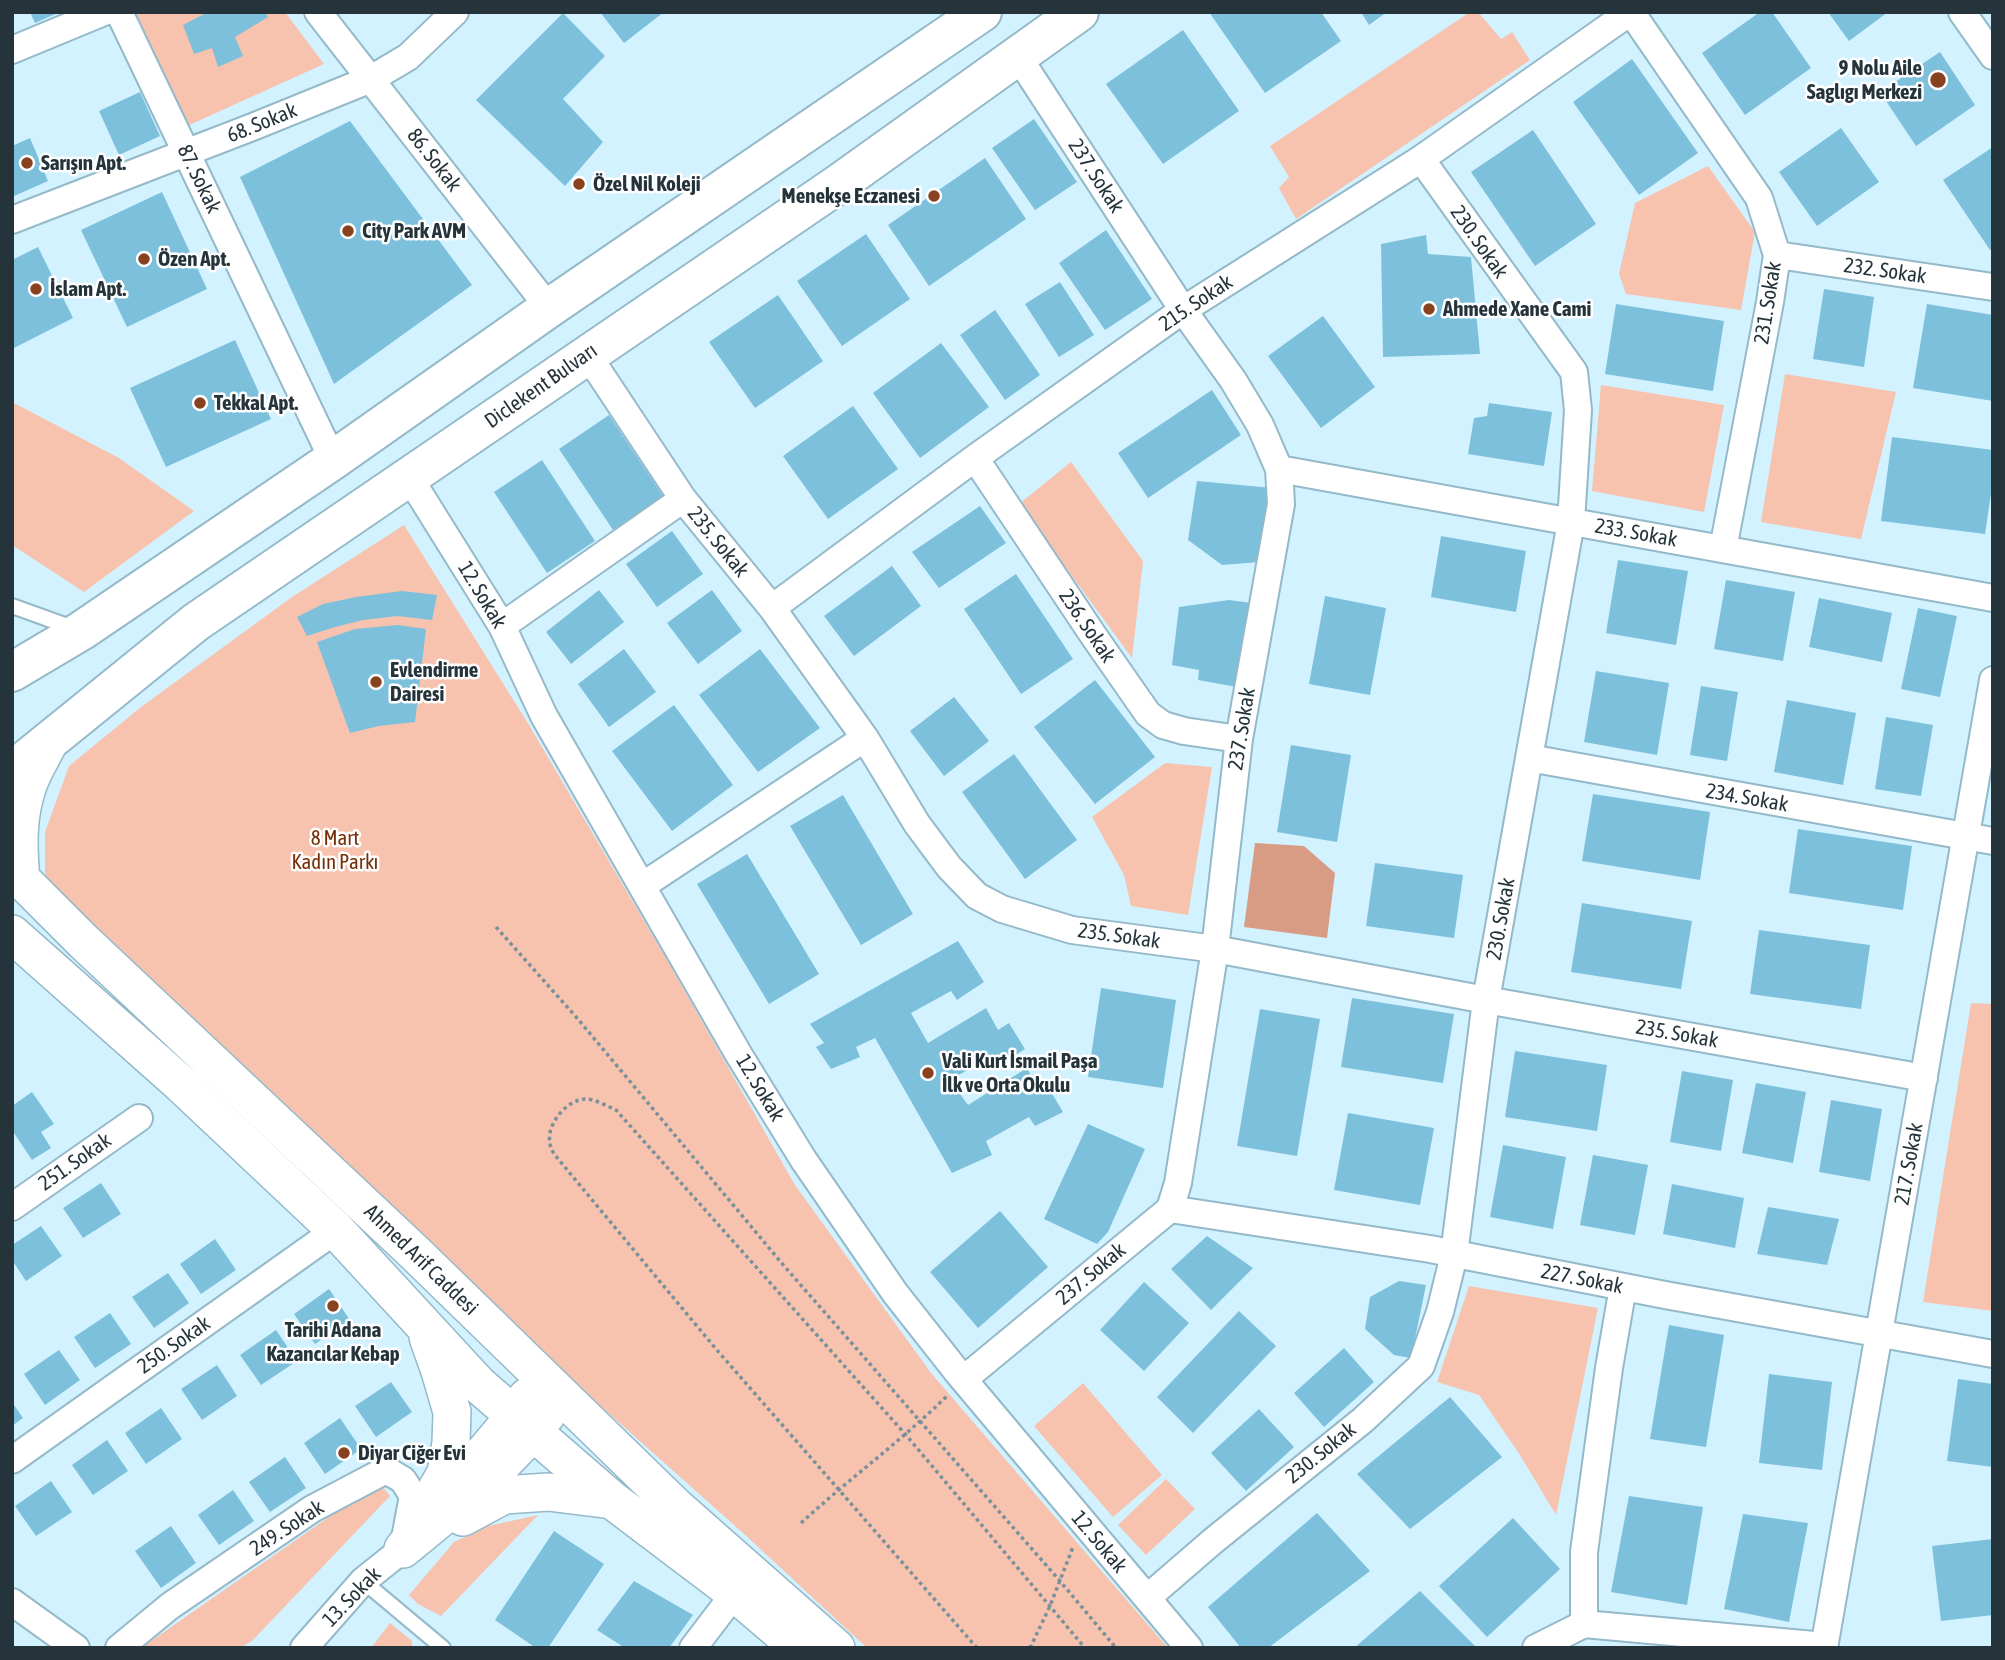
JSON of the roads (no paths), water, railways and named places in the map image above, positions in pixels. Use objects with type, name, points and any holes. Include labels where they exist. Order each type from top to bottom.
[{"type":"main road","name":"Diclekent Bulvarı","points":[[12,771],[196,622],[837,185],[1079,12]]},
{"type":"main road","points":[[12,672],[81,631],[333,460],[973,15]]},
{"type":"main road","points":[[17,873],[20,814],[28,785],[50,740]]},
{"type":"main road","name":"Ahmed Arif Caddesi","points":[[17,873],[83,941],[416,1254],[675,1506],[799,1648]]},
{"type":"main road","name":"Ahmed Arif Caddesi","points":[[12,934],[181,1084],[336,1230],[479,1385],[524,1424],[612,1500],[745,1584],[836,1648]]},
{"type":"main road","points":[[403,1549],[446,1473],[451,1443],[452,1412],[422,1323]]},
{"type":"main road","points":[[403,1549],[524,1424],[552,1386]]},
{"type":"main road","points":[[403,1549],[504,1495],[548,1492],[612,1500]]},
{"type":"street","points":[[12,50],[104,12]]},
{"type":"street","name":"87. Sokak","points":[[119,12],[333,460]]},
{"type":"street","name":"86. Sokak","points":[[318,12],[549,308]]},
{"type":"street","name":"68. Sokak","points":[[12,220],[371,79],[408,57],[455,12]]},
{"type":"street","name":"215. Sokak","points":[[772,608],[975,458],[1183,310],[1421,159],[1631,12]]},
{"type":"street","name":"231. Sokak","points":[[1631,12],[1759,198],[1777,255],[1723,549]]},
{"type":"street","points":[[1962,12],[1993,56]]},
{"type":"street","name":"237. Sokak","points":[[964,1379],[1170,1209],[1178,1183],[1215,949],[1238,739],[1281,504],[1279,469],[1260,425],[1233,380],[1183,310],[1017,55]]},
{"type":"street","name":"230. Sokak","points":[[1147,1598],[1363,1420],[1421,1366],[1440,1312],[1454,1255],[1486,1000],[1571,522],[1578,410],[1574,372],[1421,159]]},
{"type":"street","name":"232. Sokak","points":[[1777,255],[1993,287]]},
{"type":"street","name":"235. Sokak","points":[[587,354],[682,499],[772,608],[865,738],[917,824],[949,867],[977,896],[1002,909],[1072,930],[1215,949],[1924,1078]]},
{"type":"street","name":"236. Sokak","points":[[975,458],[1148,714],[1163,724],[1184,731],[1238,739]]},
{"type":"street","name":"233. Sokak","points":[[1279,469],[1993,598]]},
{"type":"street","name":"12. Sokak","points":[[409,477],[502,626],[544,716],[739,1055],[803,1159],[895,1293],[1189,1648]]},
{"type":"street","points":[[502,626],[682,499]]},
{"type":"street","name":"217. Sokak","points":[[1825,1647],[1993,680]]},
{"type":"street","points":[[642,886],[865,738]]},
{"type":"street","name":"234. Sokak","points":[[1529,758],[1993,841]]},
{"type":"street","name":"251. Sokak","points":[[12,1207],[138,1118]]},
{"type":"street","name":"227. Sokak","points":[[1170,1209],[1430,1250],[1993,1354]]},
{"type":"street","name":"250. Sokak","points":[[12,1460],[336,1230]]},
{"type":"street","points":[[1584,1624],[1584,1552],[1623,1287]]},
{"type":"street","name":"249. Sokak","points":[[120,1648],[170,1606],[312,1509],[386,1470],[403,1480],[413,1496],[403,1549]]},
{"type":"street","name":"13. Sokak","points":[[304,1648],[363,1581],[403,1549]]},
{"type":"street","points":[[693,1648],[745,1584]]},
{"type":"street","points":[[12,1602],[76,1648]]},
{"type":"street","points":[[1536,1648],[1584,1624],[1825,1647]]},
{"type":"lane","points":[[12,606],[81,631]]},
{"type":"lane","points":[[363,1581],[443,1648]]},
{"type":"place","name":"9 Nolu Aile Saglıgı Merkezi","points":[[1938,80]]},
{"type":"place","name":"Sarışın Apt.","points":[[27,163]]},
{"type":"place","name":"Özel Nil Koleji","points":[[579,184]]},
{"type":"place","name":"Menekşe Eczanesi","points":[[934,196]]},
{"type":"place","name":"City Park AVM","points":[[348,231]]},
{"type":"place","name":"Özen Apt.","points":[[144,259]]},
{"type":"place","name":"İslam Apt.","points":[[36,289]]},
{"type":"place","name":"Ahmede Xane Cami","points":[[1429,309]]},
{"type":"place","name":"Tekkal Apt.","points":[[200,403]]},
{"type":"place","name":"Evlendirme Dairesi","points":[[376,682]]},
{"type":"place","name":"Vali Kurt İsmail Paşa İlk ve Orta Okulu","points":[[928,1073]]},
{"type":"place","name":"Tarihi Adana Kazancılar Kebap","points":[[333,1306]]},
{"type":"place","name":"Diyar Ciğer Evi","points":[[344,1453]]},
{"type":"park label","name":"8 Mart Kadın Parkı","points":[[335,850]]}]
